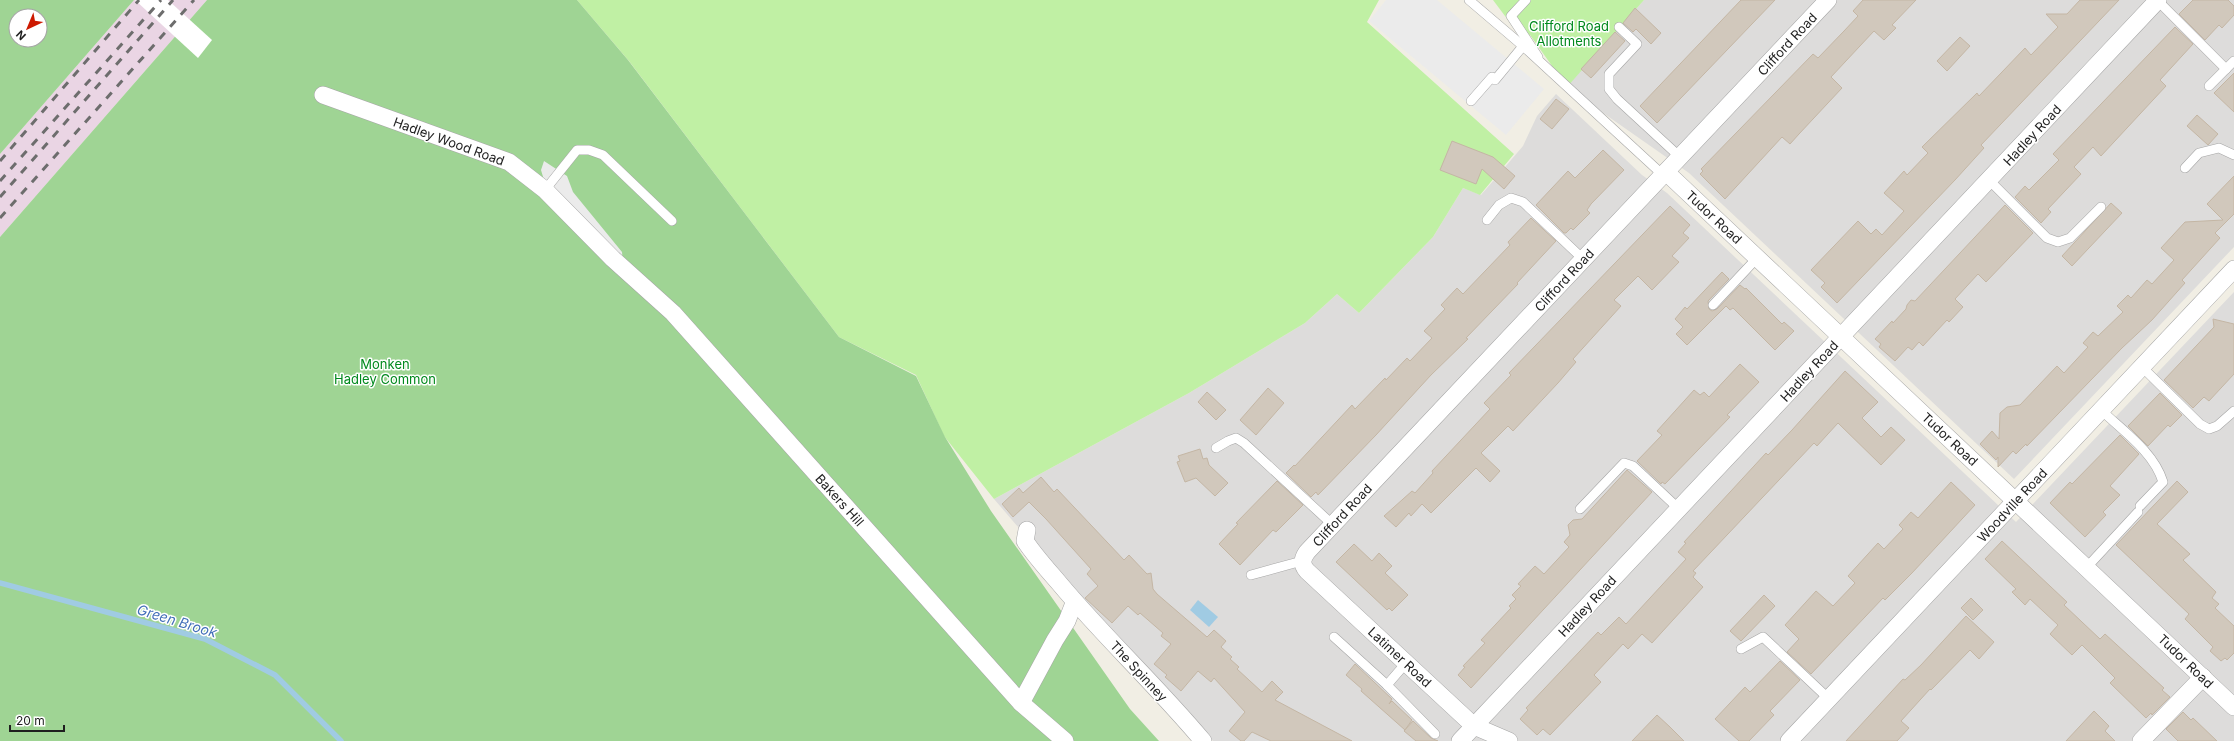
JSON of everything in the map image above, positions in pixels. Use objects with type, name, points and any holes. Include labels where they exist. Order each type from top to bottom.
[{"type":"street","name":"Clifford Road","points":[[1302,560],[1333,525],[1828,0]]},
{"type":"street","name":"Hadley Road","points":[[1460,741],[1929,241],[1989,180],[2158,0]]},
{"type":"street","name":"Hadley Wood Road","points":[[323,95],[509,162],[545,190],[613,260]]},
{"type":"street","name":"Tudor Road","points":[[1665,173],[1841,336],[2234,707]]},
{"type":"street","name":"Bakers Hill","points":[[613,260],[673,313],[1021,703],[1065,741]]},
{"type":"street","name":"Woodville Road","points":[[1789,741],[2234,269]]},
{"type":"street","name":"The Spinney","points":[[1026,530],[1025,541],[1032,553],[1074,603],[1203,741]]},
{"type":"street","name":"Latimer Road","points":[[1302,560],[1303,566],[1307,572],[1474,726],[1509,741]]},
{"type":"street","points":[[1021,703],[1067,621],[1074,603]]},
{"type":"street","points":[[2141,741],[2203,677]]},
{"type":"lane","points":[[1469,0],[1523,46],[1665,173]]},
{"type":"lane","points":[[1526,0],[1511,16],[1527,37],[1542,63]]},
{"type":"lane","points":[[2158,0],[2226,68]]},
{"type":"lane","points":[[1619,27],[1637,44],[1609,74],[1609,89],[1617,99],[1680,157]]},
{"type":"lane","points":[[1471,101],[1492,77],[1495,80],[1523,46]]},
{"type":"lane","points":[[2209,86],[2234,61]]},
{"type":"lane","points":[[2185,168],[2199,153],[2219,148],[2234,155]]},
{"type":"lane","points":[[545,190],[577,150],[589,150],[603,155],[672,221]]},
{"type":"lane","points":[[1989,180],[2047,238],[2058,242],[2070,238],[2102,206]]},
{"type":"lane","points":[[1487,220],[1499,205],[1511,198],[1523,202],[1584,260]]},
{"type":"lane","points":[[1713,305],[1757,258]]},
{"type":"lane","points":[[2142,367],[2200,424],[2209,429],[2217,426],[2234,411]]},
{"type":"lane","points":[[2087,567],[2163,482],[2160,470],[2152,459],[2101,410]]},
{"type":"lane","points":[[1216,448],[1228,440],[1236,438],[1244,443],[1333,525]]},
{"type":"lane","points":[[1580,509],[1624,463],[1633,466],[1678,509]]},
{"type":"lane","points":[[1251,575],[1302,560]]},
{"type":"lane","points":[[1334,637],[1387,685],[1435,734]]},
{"type":"lane","points":[[1741,649],[1763,637],[1829,699]]},
{"type":"lane","points":[[1387,685],[1406,663]]},
{"type":"shaded area","points":[[134,0],[207,0],[0,237],[0,154]]},
{"type":"shaded area","points":[[1386,0],[1437,0],[1544,89],[1506,135],[1369,21]]},
{"type":"shaded area","points":[[1644,0],[2234,0],[2234,247],[2014,479],[1689,173],[1566,87]]},
{"type":"shaded area","points":[[1556,94],[1642,175],[1667,193],[2016,522],[2234,292],[2234,741],[1213,741],[1093,614],[994,499],[1189,393],[1305,323],[1337,294],[1359,313],[1433,237],[1463,188],[1481,195],[1523,146],[1537,116]]},
{"type":"shaded area","points":[[544,161],[567,176],[573,192],[622,252],[623,263],[546,187],[541,170]]},
{"type":"green space","points":[[0,0],[134,0],[0,154]]},
{"type":"green space","name":"Monken Hadley Common","points":[[207,0],[577,0],[628,60],[839,337],[916,376],[945,437],[991,511],[1130,709],[1159,741],[0,741],[0,237]]},
{"type":"green space","points":[[577,0],[1379,0],[1367,22],[1514,154],[1480,195],[1463,188],[1433,237],[1359,313],[1337,294],[1305,323],[1189,393],[994,499],[944,436],[916,375],[839,337],[629,61]]},
{"type":"green space","name":"Clifford Road Allotments","points":[[1493,0],[1644,0],[1567,87],[1530,35],[1523,40]]},
{"type":"water","points":[[1198,600],[1218,617],[1209,627],[1190,610]]},
{"type":"pier","points":[[135,0],[168,0],[212,40],[198,58]]},
{"type":"building","points":[[1741,0],[1775,0],[1657,123],[1640,106]]},
{"type":"building","points":[[1863,0],[1916,0],[1892,25],[1896,28],[1884,40],[1874,31],[1831,77],[1842,88],[1790,144],[1782,137],[1725,199],[1700,174],[1703,171],[1701,169],[1813,54],[1818,58],[1844,31],[1858,16],[1853,11]]},
{"type":"building","points":[[2080,0],[2119,0],[1981,145],[1984,148],[1955,180],[1837,303],[1821,287],[1825,283],[1811,270],[1858,221],[1871,234],[1876,229],[1882,235],[1904,211],[1884,193],[1904,171],[1907,175],[1928,153],[1922,147],[1977,93],[1979,96],[2025,48],[2031,55],[2058,27],[2046,14],[2067,14]]},
{"type":"building","points":[[2193,0],[2228,0],[2234,6],[2234,15],[2222,28],[2219,25],[2205,40],[2179,14]]},
{"type":"building","points":[[1635,8],[1661,33],[1651,44],[1636,29],[1633,32],[1623,23]]},
{"type":"building","points":[[2175,27],[2193,44],[2160,80],[2166,86],[2101,156],[2093,147],[2074,167],[2081,174],[2048,209],[2051,212],[2041,223],[2015,197],[2025,186],[2029,190],[2059,160],[2053,154]]},
{"type":"building","points":[[1615,32],[1625,41],[1591,78],[1581,69]]},
{"type":"building","points":[[1960,37],[1970,46],[1947,71],[1937,61]]},
{"type":"building","points":[[2234,73],[2234,112],[2214,93]]},
{"type":"building","points":[[1556,99],[1569,109],[1552,129],[1540,119]]},
{"type":"building","points":[[2197,115],[2218,134],[2208,145],[2187,126]]},
{"type":"building","points":[[1452,141],[1493,157],[1515,176],[1504,189],[1482,169],[1476,184],[1440,170]]},
{"type":"building","points":[[1603,150],[1624,170],[1591,204],[1587,210],[1590,213],[1573,230],[1571,228],[1564,233],[1536,205],[1568,171],[1575,178]]},
{"type":"building","points":[[2234,176],[2234,214],[2215,233],[2220,238],[2182,280],[2185,283],[2152,320],[2122,348],[2027,446],[2026,444],[2016,454],[2013,451],[1998,467],[1998,457],[1996,460],[1980,444],[1992,431],[1999,439],[2000,413],[2007,407],[2020,405],[2057,366],[2064,373],[2088,347],[2083,343],[2093,332],[2098,336],[2123,312],[2117,306],[2128,295],[2131,298],[2147,280],[2152,284],[2174,260],[2161,248],[2185,222],[2223,220],[2207,204]]},
{"type":"building","points":[[2111,203],[2122,213],[2072,266],[2062,256]]},
{"type":"building","points":[[2005,205],[2033,233],[1986,282],[1978,274],[1955,299],[1963,307],[1949,322],[1947,320],[1923,346],[1919,342],[1912,350],[1908,347],[1895,361],[1879,347],[1881,344],[1875,339],[1906,309],[1911,300],[1915,301]]},
{"type":"building","points":[[1670,206],[1690,225],[1683,233],[1689,238],[1672,256],[1679,262],[1652,290],[1638,276],[1614,300],[1621,306],[1573,359],[1576,362],[1558,383],[1513,431],[1508,426],[1481,453],[1500,471],[1490,482],[1476,468],[1431,513],[1422,504],[1411,516],[1409,513],[1396,527],[1384,516],[1412,491],[1415,493],[1433,473],[1432,471],[1490,409],[1484,403],[1511,375],[1509,373]]},
{"type":"building","points":[[1531,218],[1556,241],[1517,283],[1518,284],[1466,338],[1468,339],[1431,375],[1318,495],[1316,492],[1311,497],[1286,473],[1294,465],[1295,466],[1352,405],[1355,409],[1407,358],[1410,361],[1432,338],[1424,331],[1445,309],[1441,305],[1457,288],[1463,294],[1510,245],[1508,242]]},
{"type":"building","points":[[1722,272],[1729,279],[1708,301],[1709,309],[1712,311],[1717,309],[1740,285],[1745,289],[1746,288],[1782,324],[1784,322],[1794,331],[1775,350],[1733,308],[1730,310],[1726,306],[1687,345],[1676,334],[1683,327],[1675,319],[1685,307],[1687,309]]},
{"type":"building","points":[[2213,319],[2234,324],[2234,374],[2209,401],[2204,397],[2193,408],[2164,380],[2214,327]]},
{"type":"building","points":[[1740,364],[1759,382],[1727,415],[1730,417],[1665,484],[1662,482],[1661,484],[1637,461],[1662,435],[1657,431],[1694,390],[1700,395],[1704,392],[1709,397]]},
{"type":"building","points":[[1845,371],[1878,402],[1862,418],[1881,437],[1891,427],[1905,440],[1881,465],[1838,423],[1817,446],[1814,443],[1693,571],[1696,573],[1693,577],[1703,587],[1652,643],[1642,634],[1628,649],[1623,644],[1594,675],[1601,682],[1550,735],[1543,729],[1537,735],[1520,719],[1528,710],[1526,708],[1598,632],[1601,635],[1619,617],[1626,624],[1686,559],[1678,552],[1686,543],[1684,542],[1766,453],[1768,455],[1792,430]]},
{"type":"building","points":[[1268,388],[1284,403],[1256,435],[1240,420]]},
{"type":"building","points":[[1207,392],[1226,410],[1216,420],[1198,402]]},
{"type":"building","points":[[2160,393],[2182,415],[2170,427],[2168,425],[2148,446],[2128,426]]},
{"type":"building","points":[[2120,435],[2139,454],[2110,486],[2120,495],[2103,512],[2106,515],[2085,537],[2050,503],[2070,482],[2072,484]]},
{"type":"building","points":[[1200,449],[1203,459],[1207,458],[1209,465],[1228,483],[1215,496],[1196,478],[1185,482],[1177,462],[1180,461],[1178,456]]},
{"type":"building","points":[[1627,470],[1652,492],[1471,688],[1458,675],[1465,667],[1463,666],[1485,643],[1481,640],[1511,608],[1509,606],[1516,599],[1512,595],[1521,586],[1518,584],[1535,566],[1544,574],[1569,547],[1564,542],[1570,535],[1568,525],[1573,520],[1582,519]]},
{"type":"building","points":[[1041,477],[1054,492],[1057,489],[1124,560],[1129,555],[1147,574],[1151,573],[1153,589],[1157,594],[1207,637],[1214,630],[1226,641],[1221,647],[1232,657],[1230,659],[1239,667],[1237,669],[1262,692],[1272,681],[1283,692],[1275,700],[1352,741],[1271,741],[1252,732],[1244,741],[1241,741],[1229,731],[1245,712],[1214,678],[1211,682],[1198,671],[1181,691],[1165,677],[1167,675],[1154,664],[1171,644],[1161,636],[1163,633],[1140,613],[1138,615],[1128,606],[1112,623],[1085,598],[1098,586],[1087,574],[1091,569],[1046,519],[1029,502],[1013,517],[1002,504],[1019,488],[1023,493]]},
{"type":"building","points":[[1277,481],[1303,505],[1276,532],[1273,530],[1240,565],[1219,544],[1238,524],[1236,523]]},
{"type":"building","points":[[2177,481],[2188,492],[2157,524],[2190,554],[2183,560],[2216,592],[2212,598],[2219,604],[2215,608],[2234,626],[2234,653],[2227,660],[2225,658],[2221,661],[2210,651],[2213,647],[2185,619],[2189,614],[2116,545]]},
{"type":"building","points":[[1951,482],[1975,505],[1912,573],[1885,600],[1883,598],[1811,674],[1787,652],[1799,639],[1785,625],[1816,591],[1833,606],[1855,583],[1848,576],[1878,543],[1884,549],[1903,529],[1899,525],[1911,512],[1918,518]]},
{"type":"building","points":[[2002,541],[2067,602],[2064,605],[2100,639],[2105,634],[2164,688],[2162,690],[2170,697],[2152,715],[2151,713],[2146,718],[2110,683],[2115,678],[2082,645],[2072,655],[2050,634],[2058,625],[2030,599],[2025,605],[2012,592],[2016,589],[1985,559]]},
{"type":"building","points":[[1354,544],[1372,561],[1379,553],[1392,566],[1385,573],[1408,595],[1392,611],[1389,608],[1387,610],[1336,562]]},
{"type":"building","points":[[1764,595],[1775,606],[1741,641],[1730,631]]},
{"type":"building","points":[[1971,598],[1983,610],[1973,620],[1961,608]]},
{"type":"building","points":[[1966,616],[1994,642],[1979,659],[1970,650],[1931,690],[1930,689],[1901,721],[1909,728],[1897,741],[1846,741],[1903,679],[1905,680],[1921,665]]},
{"type":"building","points":[[1780,661],[1800,680],[1770,711],[1774,715],[1749,741],[1739,741],[1715,719],[1745,687],[1750,692]]},
{"type":"building","points":[[1355,664],[1392,699],[1389,704],[1392,701],[1412,720],[1405,730],[1361,691],[1362,689],[1346,675]]},
{"type":"building","points":[[2094,711],[2109,726],[2105,731],[2115,741],[2066,741]]},
{"type":"building","points":[[2183,712],[2191,720],[2193,718],[2217,741],[2178,741],[2166,729]]},
{"type":"building","points":[[1657,715],[1670,727],[1684,741],[1632,741]]},
{"type":"building","points":[[1413,721],[1431,738],[1438,741],[1416,741],[1404,731]]},
{"type":"waterway","name":"Green Brook","points":[[0,583],[205,639],[275,675],[341,741]]},
{"type":"railway","points":[[0,161],[139,0]]},
{"type":"railway","points":[[0,181],[161,0]]},
{"type":"railway","points":[[0,197],[173,0]]},
{"type":"railway","points":[[0,218],[194,0]]}]
